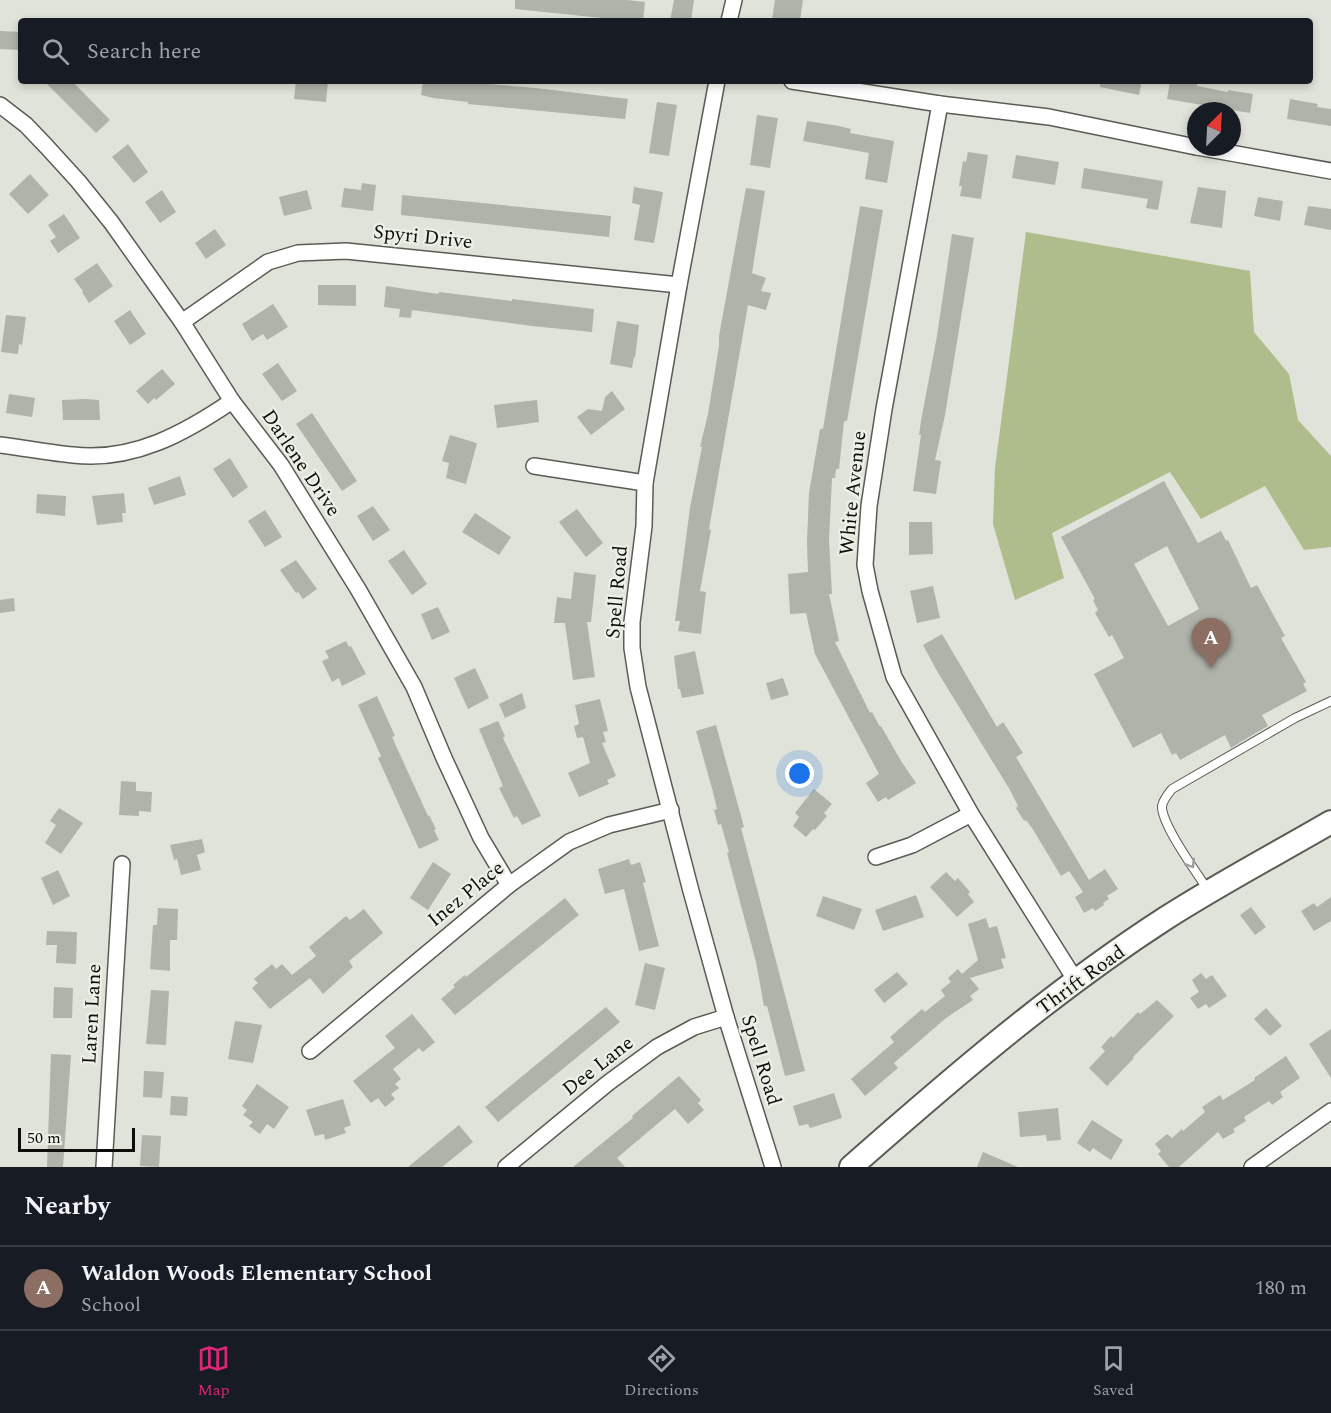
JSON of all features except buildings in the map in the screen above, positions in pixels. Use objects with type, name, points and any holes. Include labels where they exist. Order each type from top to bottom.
[{"type":"street","points":[[730,18],[734,0]]},
{"type":"street","name":"Spell Road","points":[[716,84],[645,483],[644,526],[632,622],[632,648],[638,687],[691,891],[726,1017],[773,1167]]},
{"type":"street","points":[[811,84],[940,104],[1049,117],[1187,145]]},
{"type":"street","name":"White Avenue","points":[[940,104],[884,409],[869,506],[865,565],[894,677],[971,814],[1076,981]]},
{"type":"street","name":"Darlene Drive","points":[[0,105],[26,125],[78,181],[111,222],[182,322],[232,401],[281,465],[376,619],[414,687],[481,838],[509,885]]},
{"type":"street","points":[[1241,155],[1331,171]]},
{"type":"street","name":"Spyri Drive","points":[[182,322],[268,261],[307,252],[346,250],[679,285]]},
{"type":"street","points":[[0,445],[75,456],[98,456],[133,451],[182,432],[232,401]]},
{"type":"street","points":[[534,466],[645,483]]},
{"type":"street","name":"Inez Place","points":[[310,1051],[509,885],[569,843],[585,834],[628,819],[671,810]]},
{"type":"street","points":[[876,857],[912,845],[971,814]]},
{"type":"street","name":"Thrift Road","points":[[851,1167],[936,1092],[1076,981],[1166,918],[1331,822]]},
{"type":"street","name":"Laren Lane","points":[[104,1167],[122,864]]},
{"type":"street","name":"Dee Lane","points":[[506,1167],[608,1083],[657,1047],[694,1027],[726,1017]]},
{"type":"street","points":[[1252,1167],[1331,1111]]},
{"type":"lane","points":[[1209,893],[1165,820],[1162,806],[1172,789],[1295,718],[1331,701]]},
{"type":"green space","points":[[1026,232],[1250,271],[1254,332],[1289,374],[1298,420],[1331,456],[1331,547],[1304,550],[1265,486],[1201,519],[1170,472],[1052,533],[1064,578],[1015,600],[993,524],[995,468]]},
{"type":"place","name":"Waldon Woods Elementary School","points":[[1211,668]]}]
